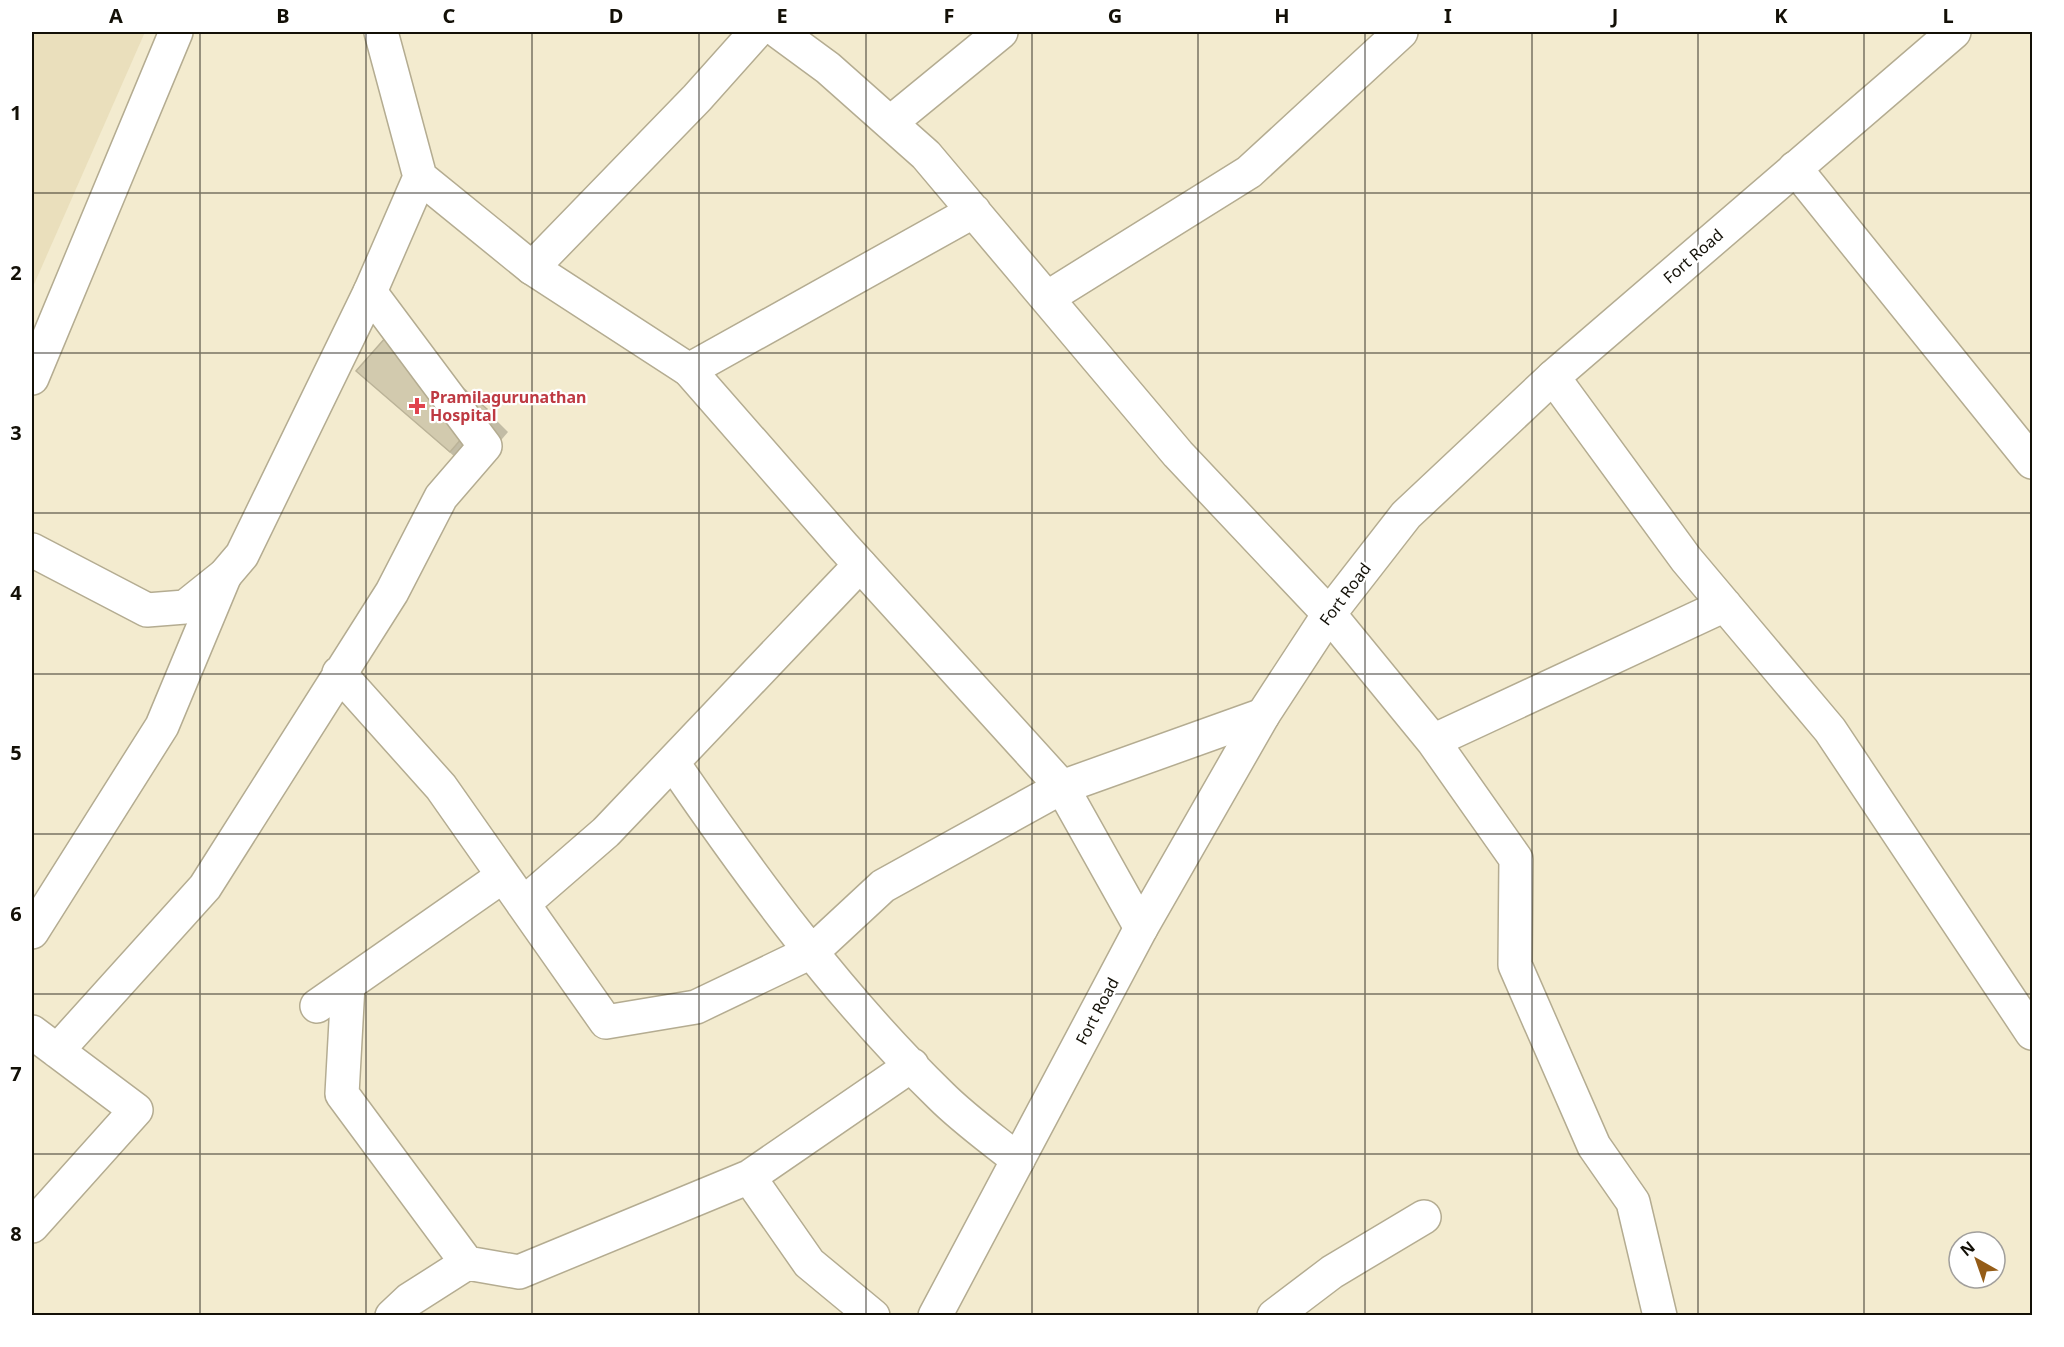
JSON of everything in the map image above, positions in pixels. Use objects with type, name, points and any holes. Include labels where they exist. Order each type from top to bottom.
[{"type":"street","points":[[32,378],[176,32]]},
{"type":"street","points":[[381,32],[420,177],[532,268],[689,370],[860,565],[1062,787],[1141,928]]},
{"type":"street","points":[[532,268],[688,107],[756,32]]},
{"type":"street","points":[[779,32],[828,68],[926,154],[1178,454],[1329,614],[1433,741],[1516,859],[1515,965],[1594,1146],[1633,1202],[1660,1316]]},
{"type":"street","points":[[890,123],[1001,32]]},
{"type":"street","points":[[1047,298],[1249,172],[1401,32]]},
{"type":"street","name":"Fort Road","points":[[935,1316],[1141,928],[1263,715],[1329,614],[1406,515],[1553,377],[1954,32]]},
{"type":"street","points":[[1795,168],[2032,462]]},
{"type":"street","points":[[32,550],[147,610],[185,607],[225,575],[242,555],[370,291],[420,177]]},
{"type":"street","points":[[689,370],[974,211]]},
{"type":"street","points":[[32,1226],[136,1110],[44,1042],[205,887],[392,592],[441,497],[484,446],[370,291]]},
{"type":"street","points":[[1553,377],[1686,560],[1830,730],[2032,1033]]},
{"type":"street","points":[[523,904],[606,832],[860,565]]},
{"type":"street","points":[[32,932],[162,726],[225,575]]},
{"type":"street","points":[[1433,741],[1725,605]]},
{"type":"street","points":[[339,673],[441,787],[606,1022],[696,1007],[813,951],[883,886],[1062,787],[1263,715]]},
{"type":"street","points":[[673,763],[740,861],[857,1005],[941,1096],[1018,1160]]},
{"type":"street","points":[[317,1006],[503,876]]},
{"type":"street","points":[[348,985],[342,1094],[467,1263]]},
{"type":"street","points":[[392,1316],[409,1300],[467,1263],[519,1272],[749,1177],[912,1065]]},
{"type":"street","points":[[749,1177],[809,1263],[873,1316]]},
{"type":"street","points":[[1274,1316],[1332,1272],[1424,1216]]},
{"type":"shaded area","points":[[32,32],[145,32],[32,289]]},
{"type":"building","points":[[394,328],[487,409],[450,452],[356,371]]},
{"type":"place","name":"Pramilagurunathan Hospital","points":[[417,406]]}]
